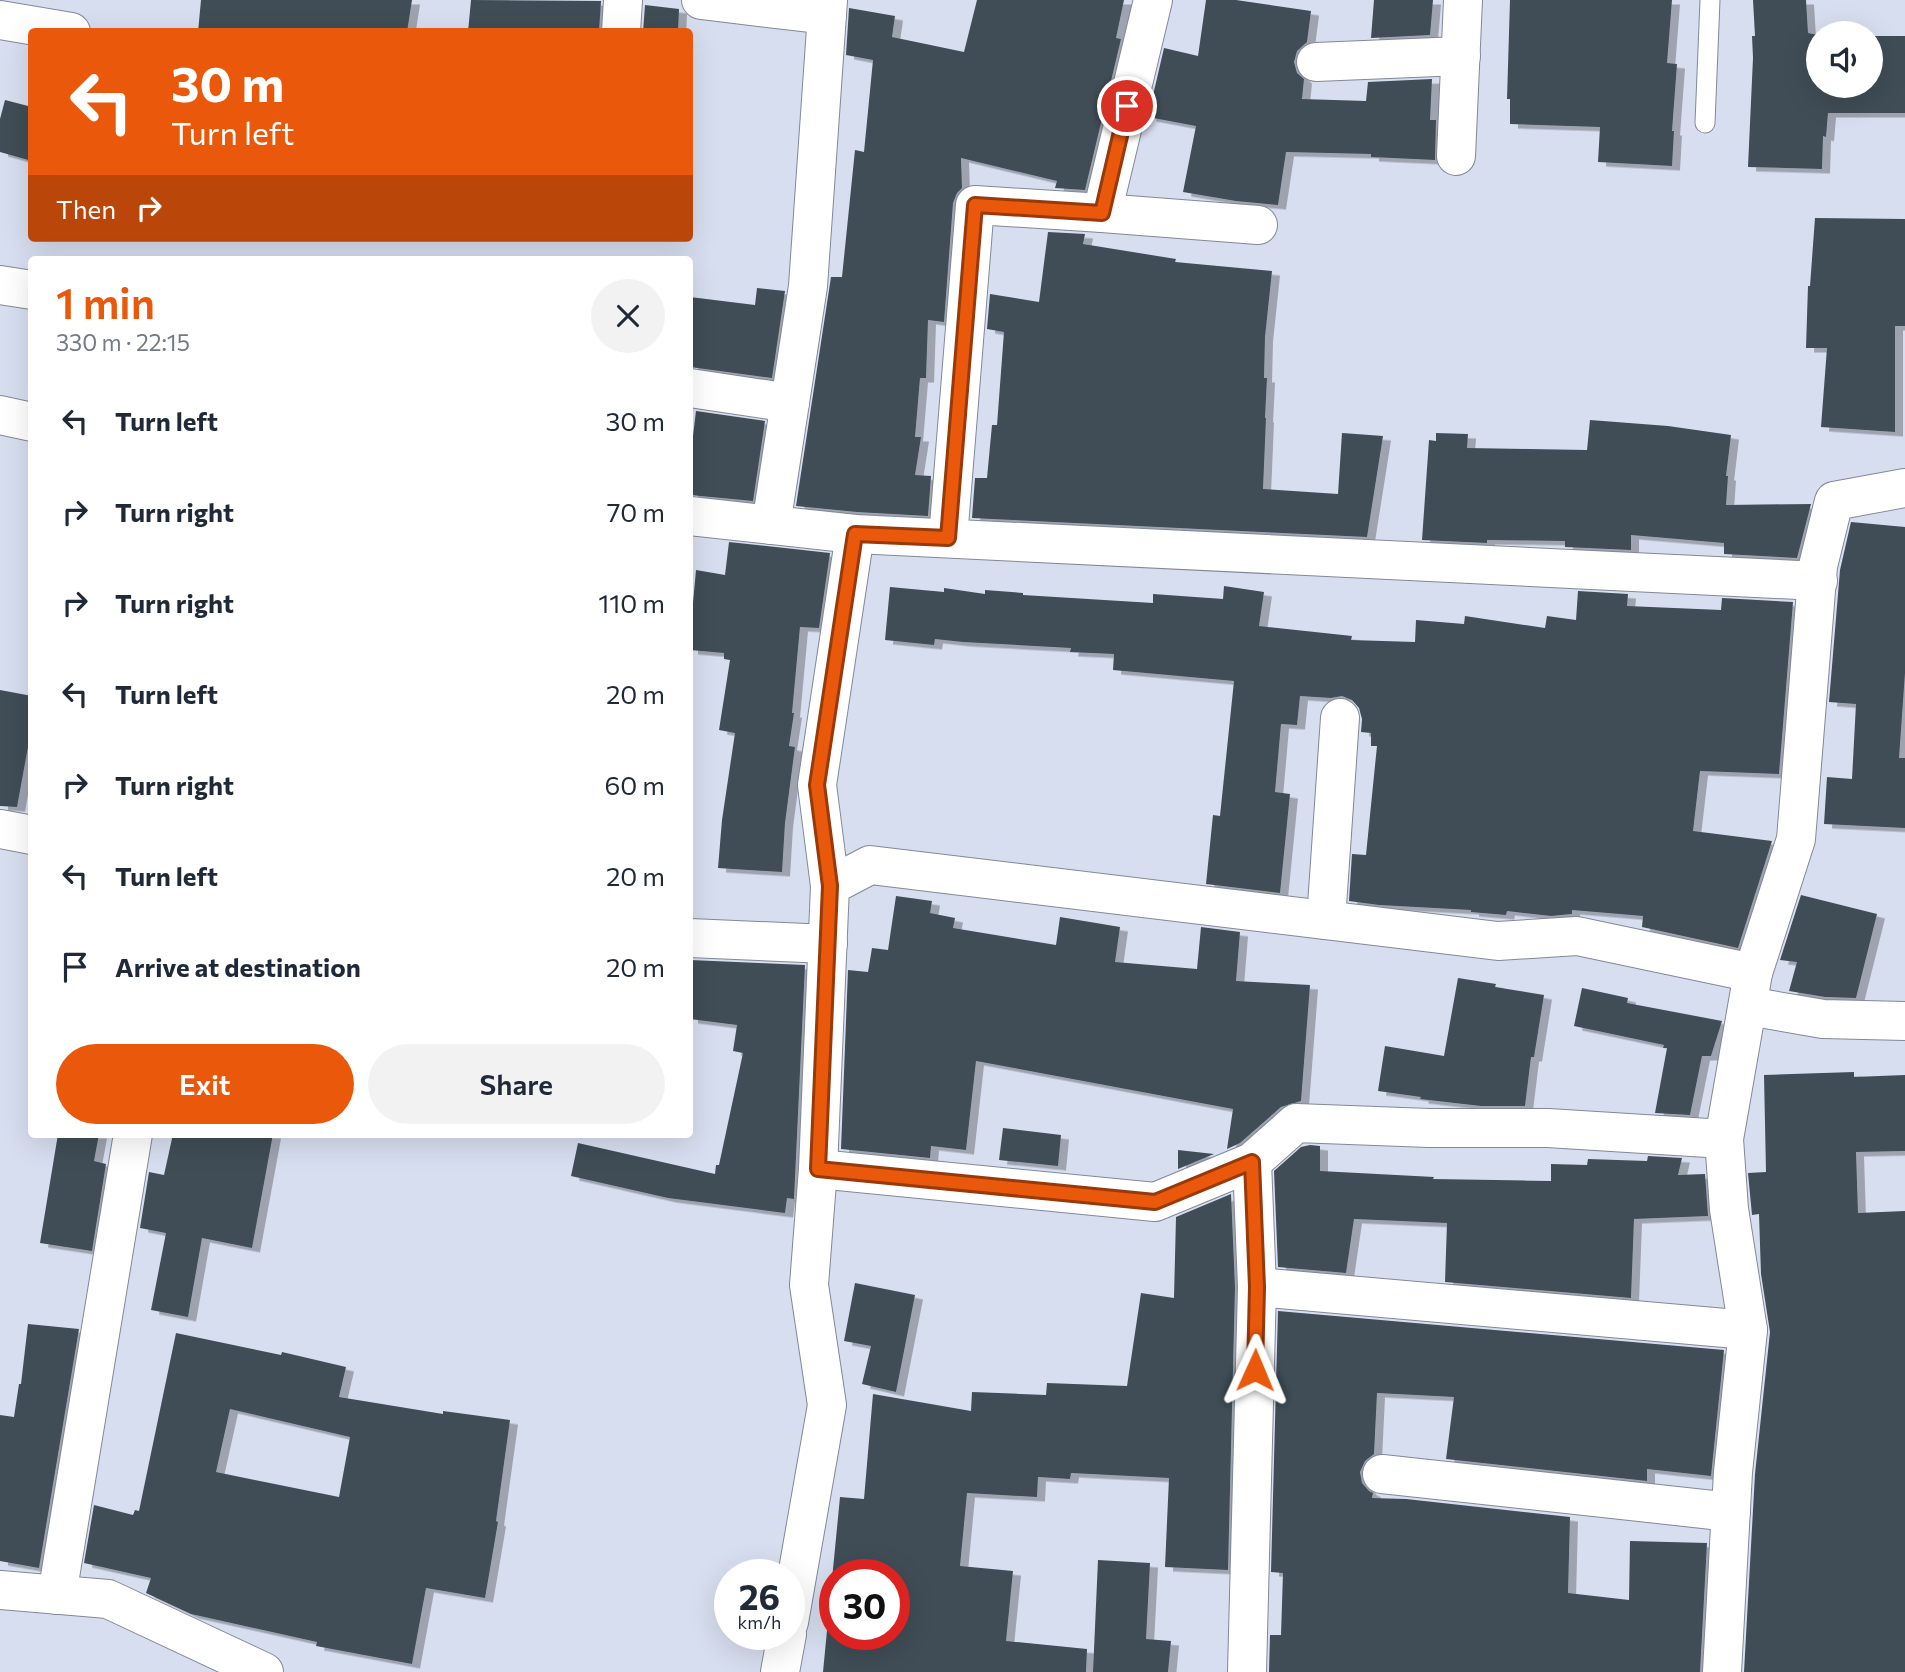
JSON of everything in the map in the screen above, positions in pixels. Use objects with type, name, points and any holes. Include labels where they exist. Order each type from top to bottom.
[{"type":"street","points":[[621,28],[623,0]]},
{"type":"street","points":[[701,0],[827,8],[808,286],[771,524]]},
{"type":"street","points":[[1102,213],[1153,0]]},
{"type":"street","points":[[1456,156],[1463,0]]},
{"type":"street","points":[[0,20],[47,28]]},
{"type":"street","points":[[1317,62],[1461,56]]},
{"type":"street","points":[[948,538],[975,205],[1258,225]]},
{"type":"street","points":[[0,285],[28,289]]},
{"type":"street","points":[[693,388],[790,403]]},
{"type":"street","points":[[0,415],[28,421]]},
{"type":"street","points":[[1722,1672],[1731,1511],[1748,1330],[1730,1209],[1724,1139],[1750,989],[1796,839],[1818,566],[1834,501],[1905,488]]},
{"type":"street","points":[[693,516],[855,534],[1818,582]]},
{"type":"street","points":[[800,1559],[827,1405],[809,1285],[818,1169],[830,886],[817,785],[855,534]]},
{"type":"street","points":[[1326,920],[1340,718]]},
{"type":"street","points":[[0,829],[28,834]]},
{"type":"street","points":[[830,886],[870,865],[1499,941],[1577,936],[1750,989],[1823,1019],[1905,1021]]},
{"type":"street","points":[[693,938],[828,944]]},
{"type":"street","points":[[818,1169],[1155,1202],[1252,1162],[1296,1124],[1548,1128],[1724,1139]]},
{"type":"street","points":[[57,1595],[132,1138]]},
{"type":"street","points":[[1247,1672],[1257,1287],[1252,1162]]},
{"type":"street","points":[[1257,1287],[1748,1330]]},
{"type":"street","points":[[1382,1474],[1731,1511]]},
{"type":"street","points":[[0,1590],[108,1599],[265,1672],[283,1668],[290,1672]]},
{"type":"street","points":[[780,1672],[784,1650]]},
{"type":"lane","points":[[1705,123],[1710,0]]},
{"type":"building","points":[[201,0],[412,0],[408,28],[198,28]]},
{"type":"building","points":[[471,0],[601,1],[599,28],[468,28]]},
{"type":"building","points":[[977,0],[1124,0],[1116,38],[1121,39],[1085,190],[1055,188],[1057,181],[961,158],[962,188],[953,203],[944,322],[928,320],[926,378],[920,378],[915,437],[921,437],[915,475],[931,476],[928,516],[796,506],[831,277],[842,277],[855,150],[864,152],[873,60],[846,55],[849,8],[895,16],[892,37],[964,52]]},
{"type":"building","points":[[1206,0],[1236,0],[1311,11],[1307,42],[1297,51],[1294,62],[1297,73],[1304,79],[1302,99],[1366,101],[1368,82],[1432,79],[1430,120],[1436,120],[1435,160],[1371,157],[1371,154],[1286,152],[1278,205],[1183,192],[1196,126],[1148,117],[1164,48],[1198,56]]},
{"type":"building","points":[[1374,0],[1433,0],[1430,35],[1371,38]]},
{"type":"building","points":[[1510,0],[1672,0],[1667,63],[1677,64],[1672,166],[1598,162],[1600,127],[1510,124],[1510,99],[1507,99]]},
{"type":"building","points":[[1753,0],[1806,0],[1806,98],[1883,98],[1883,36],[1905,36],[1905,113],[1828,113],[1826,137],[1823,136],[1822,169],[1748,167],[1752,36],[1755,36]]},
{"type":"building","points":[[645,5],[679,9],[678,28],[643,28]]},
{"type":"building","points":[[5,100],[28,106],[28,160],[0,152],[0,119]]},
{"type":"building","points":[[1815,218],[1905,219],[1905,326],[1895,326],[1895,432],[1821,427],[1827,348],[1806,348],[1808,286]]},
{"type":"building","points":[[1048,232],[1085,234],[1083,244],[1176,259],[1175,262],[1272,271],[1265,337],[1264,378],[1267,378],[1263,489],[1338,494],[1342,433],[1383,436],[1367,537],[972,518],[975,478],[987,478],[992,425],[997,425],[1004,332],[987,329],[990,294],[1039,302]]},
{"type":"building","points":[[757,288],[785,291],[772,378],[693,367],[693,297],[755,305]]},
{"type":"building","points":[[696,411],[765,421],[753,501],[693,495],[693,436]]},
{"type":"building","points":[[1590,420],[1668,426],[1731,435],[1726,505],[1811,504],[1797,558],[1724,554],[1724,543],[1631,535],[1631,550],[1565,547],[1565,541],[1487,540],[1487,543],[1422,540],[1429,440],[1436,441],[1436,433],[1468,434],[1467,448],[1587,450]]},
{"type":"building","points":[[1851,522],[1905,527],[1905,673],[1899,758],[1905,758],[1905,828],[1824,824],[1827,777],[1852,779],[1856,704],[1829,702],[1840,570]]},
{"type":"building","points":[[729,542],[830,553],[819,628],[800,627],[789,746],[795,747],[782,872],[718,868],[735,733],[719,730],[730,660],[724,659],[724,653],[693,650],[693,603],[696,570],[725,575]]},
{"type":"building","points":[[1224,586],[1264,592],[1259,626],[1352,636],[1351,640],[1415,642],[1416,620],[1464,624],[1465,616],[1545,628],[1547,616],[1576,620],[1578,591],[1628,594],[1627,606],[1721,610],[1722,598],[1793,602],[1779,774],[1700,771],[1693,831],[1772,841],[1738,948],[1642,927],[1643,916],[1572,910],[1572,914],[1551,916],[1507,911],[1506,915],[1349,901],[1352,854],[1366,855],[1377,746],[1371,746],[1371,733],[1361,732],[1359,708],[1352,700],[1342,696],[1300,696],[1297,725],[1281,724],[1275,792],[1290,794],[1280,893],[1206,884],[1213,815],[1220,816],[1234,681],[1113,670],[1114,654],[1070,652],[1071,648],[935,639],[934,645],[885,640],[890,587],[944,592],[944,588],[985,594],[985,590],[1153,603],[1153,594],[1223,599]]},
{"type":"building","points":[[0,690],[28,695],[28,747],[17,807],[0,806]]},
{"type":"building","points":[[1801,895],[1877,914],[1856,998],[1825,997],[1789,991],[1797,962],[1780,960]]},
{"type":"building","points":[[896,896],[932,901],[930,913],[955,918],[953,928],[1056,945],[1060,917],[1120,927],[1115,962],[1197,969],[1201,927],[1240,932],[1236,981],[1310,985],[1301,1101],[1281,1107],[1240,1143],[1227,1149],[1233,1109],[976,1061],[966,1150],[931,1146],[930,1158],[841,1149],[848,970],[868,972],[872,948],[888,950]]},
{"type":"building","points":[[693,960],[805,965],[794,1199],[787,1198],[785,1213],[668,1198],[571,1176],[578,1143],[715,1174],[743,1053],[733,1051],[737,1025],[693,1019]]},
{"type":"building","points":[[1458,978],[1544,995],[1534,1057],[1531,1057],[1525,1106],[1481,1106],[1378,1091],[1385,1046],[1444,1056]]},
{"type":"building","points":[[1582,988],[1628,998],[1627,1003],[1722,1021],[1711,1056],[1702,1056],[1690,1115],[1655,1113],[1667,1048],[1663,1048],[1664,1045],[1574,1026]]},
{"type":"building","points":[[1854,1072],[1854,1077],[1905,1075],[1905,1151],[1856,1152],[1858,1213],[1905,1211],[1905,1672],[1744,1672],[1755,1474],[1770,1332],[1761,1274],[1759,1214],[1752,1215],[1748,1173],[1766,1172],[1764,1075]]},
{"type":"building","points":[[1003,1128],[1061,1135],[1058,1166],[999,1160]]},
{"type":"building","points":[[57,1138],[98,1138],[94,1161],[106,1164],[92,1251],[40,1243]]},
{"type":"building","points":[[172,1138],[272,1138],[252,1248],[202,1238],[188,1317],[151,1310],[166,1233],[140,1228],[149,1172],[164,1175]]},
{"type":"building","points":[[1320,1146],[1320,1171],[1434,1177],[1433,1179],[1551,1181],[1551,1164],[1587,1165],[1588,1159],[1647,1161],[1648,1156],[1682,1158],[1678,1175],[1705,1174],[1708,1216],[1634,1219],[1631,1298],[1445,1282],[1447,1223],[1354,1219],[1346,1273],[1278,1267],[1274,1171],[1301,1147]]},
{"type":"building","points":[[1178,1150],[1214,1154],[1178,1169]]},
{"type":"building","points":[[1231,1194],[1235,1287],[1228,1570],[1165,1567],[1169,1478],[1071,1473],[1070,1479],[1038,1477],[1037,1497],[967,1493],[960,1566],[1013,1571],[1006,1641],[1087,1649],[1086,1672],[823,1672],[825,1650],[910,1650],[910,1559],[834,1559],[840,1497],[864,1499],[873,1394],[971,1411],[972,1392],[1046,1395],[1047,1383],[1127,1386],[1141,1293],[1174,1298],[1176,1217]]},
{"type":"building","points":[[855,1283],[915,1295],[896,1392],[862,1384],[871,1346],[844,1341]]},
{"type":"building","points":[[1278,1311],[1724,1350],[1711,1476],[1647,1469],[1647,1481],[1446,1459],[1454,1397],[1377,1393],[1374,1454],[1365,1461],[1360,1472],[1362,1483],[1373,1493],[1372,1498],[1406,1499],[1570,1517],[1568,1593],[1629,1600],[1630,1541],[1707,1543],[1700,1672],[1269,1672],[1270,1635],[1281,1635],[1283,1573],[1271,1572]]},
{"type":"building","points":[[28,1324],[79,1329],[39,1568],[0,1561],[0,1415],[14,1417]]},
{"type":"building","points":[[176,1333],[281,1355],[282,1352],[346,1367],[339,1397],[443,1414],[443,1411],[510,1420],[496,1521],[498,1522],[485,1598],[426,1588],[412,1664],[316,1646],[317,1642],[191,1614],[146,1593],[151,1578],[84,1563],[94,1505],[133,1515],[135,1510],[139,1511]],"holes":[[[230,1409],[350,1437],[339,1497],[216,1472]]]},
{"type":"building","points":[[1098,1560],[1150,1563],[1146,1639],[1171,1641],[1168,1672],[1093,1672]]},
{"type":"route","points":[[1127,106],[1102,213],[975,205],[948,538],[855,534],[817,785],[830,886],[818,1169],[1155,1202],[1252,1162],[1257,1287],[1255,1370]]}]
